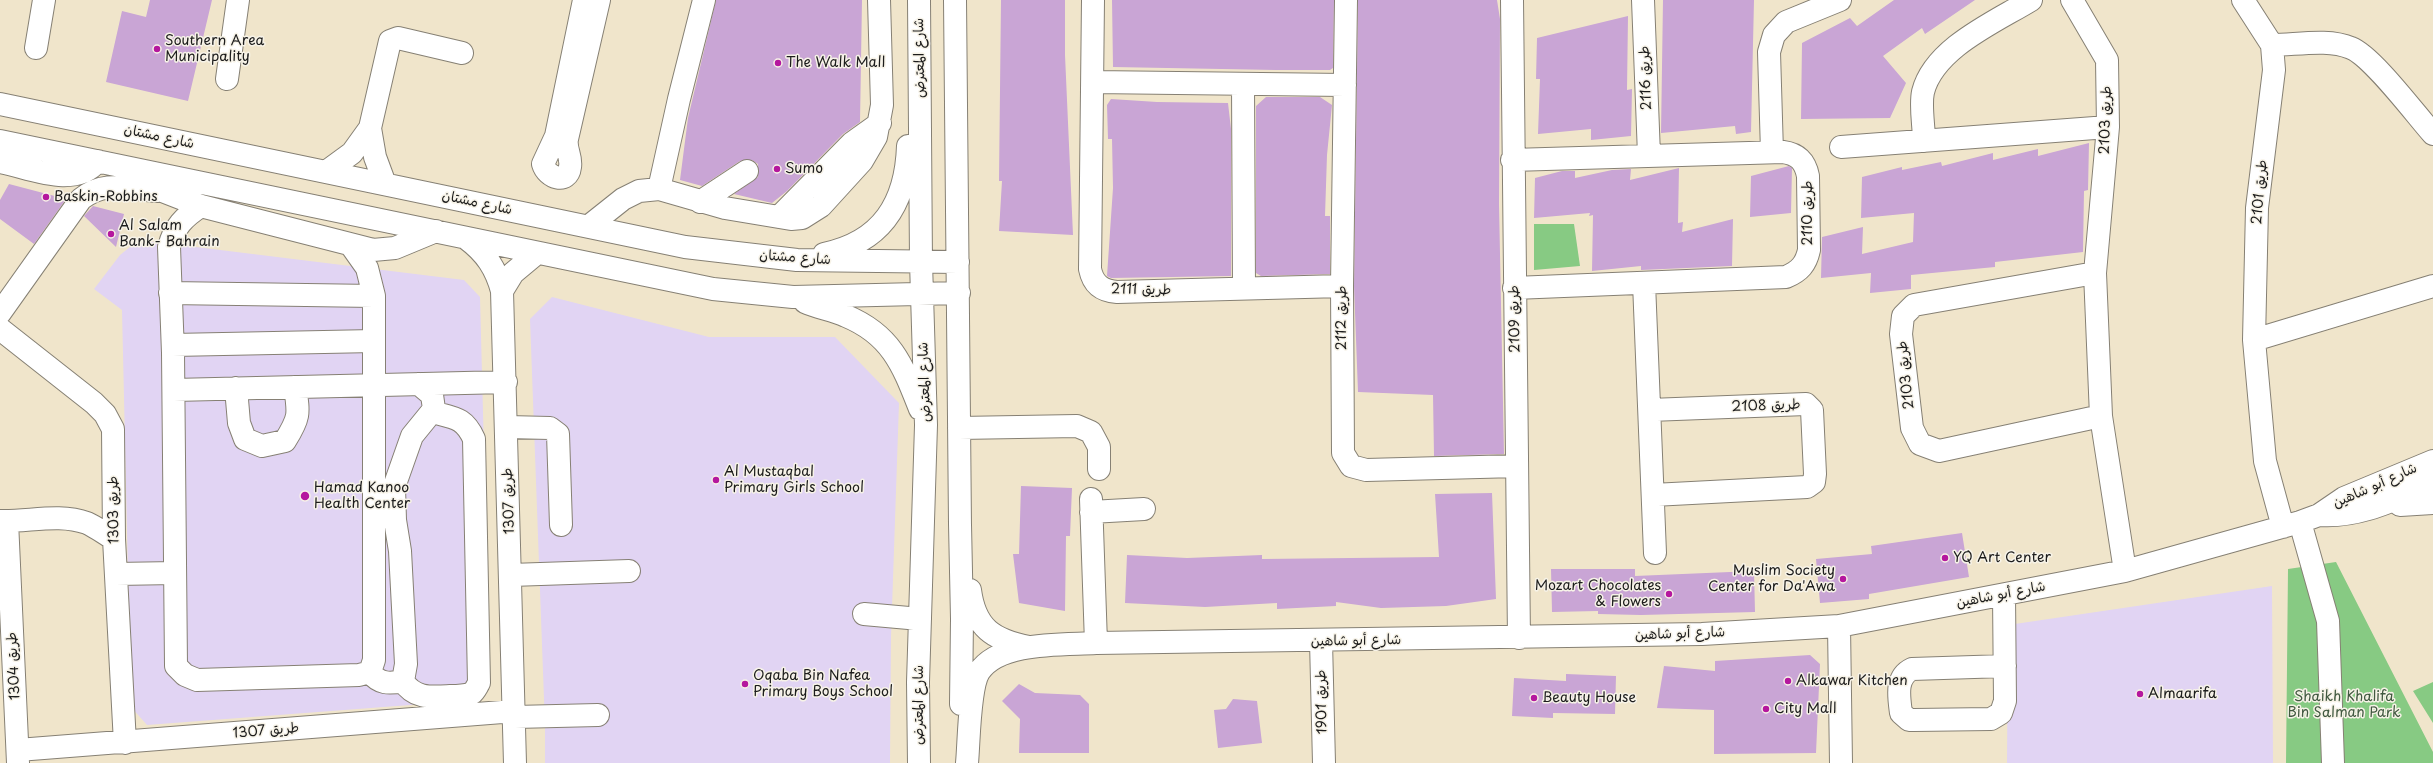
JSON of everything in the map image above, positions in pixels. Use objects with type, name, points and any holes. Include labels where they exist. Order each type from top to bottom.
[{"type":"street","points":[[36,48],[44,0]]},
{"type":"street","points":[[227,79],[238,0]]},
{"type":"street","points":[[584,0],[556,136],[543,164],[545,172],[552,177],[560,178],[567,174],[570,167],[567,152],[567,139],[599,0]]},
{"type":"street","points":[[660,189],[679,99],[704,0]]},
{"type":"street","points":[[589,226],[623,199],[639,191],[660,189],[700,202],[779,217],[852,143],[880,123],[882,106],[879,0]]},
{"type":"street","name":"شارع المعترض","points":[[919,0],[921,262],[926,425],[918,682],[919,763]]},
{"type":"street","points":[[956,0],[962,619],[961,763]]},
{"type":"street","name":"طريق 2111","points":[[1093,0],[1090,269],[1096,284],[1102,289],[1117,292],[1342,286]]},
{"type":"street","name":"طريق 2112","points":[[1346,0],[1342,286],[1342,446],[1346,461],[1351,466],[1366,470],[1517,466]]},
{"type":"street","name":"طريق 2109","points":[[1512,0],[1512,160],[1519,638]]},
{"type":"street","name":"طريق 2116","points":[[1643,0],[1649,155]]},
{"type":"street","points":[[1772,152],[1769,52],[1774,35],[1786,22],[1840,0]]},
{"type":"street","points":[[1924,141],[1923,92],[1936,65],[1965,40],[2031,0]]},
{"type":"street","name":"طريق 2103","points":[[2072,0],[2107,60],[2108,127],[2094,273],[2101,416],[2125,571]]},
{"type":"street","name":"طريق 2101","points":[[2244,0],[2272,45],[2274,70],[2257,208],[2254,340],[2265,461],[2298,522]]},
{"type":"street","points":[[326,172],[352,153],[370,128],[392,39],[462,53]]},
{"type":"street","points":[[2272,45],[2335,44],[2352,48],[2366,57],[2433,134]]},
{"type":"street","points":[[797,260],[852,246],[875,231],[894,207],[906,175],[911,89],[920,58]]},
{"type":"street","points":[[1093,82],[1345,85]]},
{"type":"street","points":[[1243,84],[1244,288]]},
{"type":"street","name":"شارع مشتان","points":[[0,104],[685,247],[797,260],[958,262]]},
{"type":"street","points":[[1841,146],[2108,127]]},
{"type":"street","points":[[370,128],[375,157],[385,184]]},
{"type":"street","points":[[0,141],[712,289],[792,297],[959,293]]},
{"type":"street","name":"طريق 2110","points":[[1512,160],[1649,155],[1772,152],[1793,153],[1801,159],[1806,167],[1809,250],[1807,259],[1802,267],[1786,277],[1514,288]]},
{"type":"street","points":[[0,162],[66,176],[84,173],[98,161]]},
{"type":"street","points":[[120,166],[164,192],[201,206],[373,250],[395,248],[436,231]]},
{"type":"street","points":[[700,202],[747,171]]},
{"type":"street","points":[[0,314],[81,199],[92,190],[104,187],[164,192]]},
{"type":"street","points":[[201,206],[179,223],[169,247],[174,390],[176,666],[185,674],[196,680],[359,675],[370,672]]},
{"type":"street","name":"طريق 1307","points":[[465,238],[486,255],[494,266],[502,291],[506,382],[515,763]]},
{"type":"street","points":[[350,244],[367,268],[374,296],[374,660],[370,672]]},
{"type":"street","points":[[502,291],[513,274],[537,253]]},
{"type":"street","name":"طريق 2103","points":[[2094,273],[1914,305],[1903,316],[1901,334],[1912,428],[1920,444],[1939,451],[2101,416]]},
{"type":"street","points":[[1644,283],[1655,553]]},
{"type":"street","points":[[2254,340],[2433,286]]},
{"type":"street","points":[[170,293],[374,296]]},
{"type":"street","points":[[792,297],[845,315],[865,325],[880,337],[898,357],[926,425]]},
{"type":"street","name":"طريق 1303","points":[[0,329],[105,414],[113,429],[114,539],[125,743]]},
{"type":"street","points":[[173,345],[374,341]]},
{"type":"street","points":[[174,390],[506,382]]},
{"type":"street","points":[[419,384],[432,395],[434,403],[432,412],[412,436],[394,487],[395,520],[400,551],[406,664],[403,681],[408,688],[416,694],[428,698],[465,696],[474,692],[479,683],[474,439],[468,425],[458,418],[432,412]]},
{"type":"street","points":[[236,388],[239,423],[246,439],[262,446],[285,441],[294,426],[299,414],[295,387]]},
{"type":"street","name":"طريق 2108","points":[[1650,410],[1806,404],[1812,410],[1815,474],[1814,482],[1807,487],[1653,495]]},
{"type":"street","points":[[507,427],[538,426],[550,428],[558,434],[561,525]]},
{"type":"street","points":[[959,428],[1077,426],[1091,432],[1099,447],[1099,469]]},
{"type":"street","name":"شارع أبو شاهين","points":[[2298,522],[2344,498],[2433,461]]},
{"type":"street","name":"شارع أبو شاهين","points":[[967,763],[973,697],[978,673],[990,659],[1029,647],[1096,643],[1321,641],[1702,634],[1839,626],[2125,571],[2298,522],[2352,514],[2433,484]]},
{"type":"street","points":[[2382,504],[2433,503]]},
{"type":"street","points":[[1096,643],[1091,505],[1144,509]]},
{"type":"street","name":"طريق 1304","points":[[18,757],[3,521],[55,518],[74,520],[88,524],[114,539]]},
{"type":"street","points":[[2298,522],[2315,629],[2319,763]]},
{"type":"street","points":[[2298,522],[2328,621],[2333,763]]},
{"type":"street","name":"شارع أبو شاهين","points":[[960,524],[972,603],[978,619],[989,633],[1009,643],[1029,647]]},
{"type":"street","points":[[511,575],[630,571]]},
{"type":"street","points":[[116,574],[175,573]]},
{"type":"street","points":[[2004,595],[2005,701],[2001,713],[1991,720],[1914,720],[1904,717],[1902,713],[1900,681],[1902,675],[1912,669],[2004,666]]},
{"type":"street","points":[[864,614],[920,619]]},
{"type":"street","points":[[1839,626],[1841,763]]},
{"type":"street","name":"طريق 1901","points":[[1321,641],[1324,763]]},
{"type":"street","points":[[370,672],[375,679],[382,683],[403,681]]},
{"type":"street","points":[[515,714],[598,715]]},
{"type":"street","name":"طريق 1307","points":[[18,757],[125,743],[515,714]]},
{"type":"shaded area","name":"Hamad Kanoo Health Center","points":[[147,241],[464,280],[480,297],[490,682],[476,700],[147,725],[131,707],[122,310],[94,289],[120,255],[130,247]]},
{"type":"shaded area","name":"Al Mustaqbal Primary Girls School","points":[[552,297],[709,337],[835,337],[899,403],[891,637],[890,763],[545,763],[545,726],[530,319]]},
{"type":"shaded area","name":"Almaarifa","points":[[2272,586],[2273,763],[2007,763],[2008,625]]},
{"type":"green space","points":[[1534,224],[1574,224],[1580,266],[1534,270]]},
{"type":"green space","name":"Shaikh Khalifa Bin Salman Park","points":[[2336,562],[2433,752],[2433,763],[2286,763],[2288,569]]},
{"type":"green space","points":[[2433,682],[2433,723],[2413,691]]},
{"type":"building","name":"Southern Area Municipality","points":[[150,0],[212,0],[188,101],[106,82],[122,11],[146,17]]},
{"type":"building","name":"The Walk Mall","points":[[716,0],[862,0],[860,122],[843,134],[787,191],[772,203],[734,194],[758,177],[758,164],[752,160],[740,161],[702,186],[680,180],[688,118]]},
{"type":"building","points":[[1001,0],[1065,0],[1065,55],[1073,235],[999,231],[1002,181],[999,181]]},
{"type":"building","points":[[1112,0],[1334,0],[1333,68],[1330,70],[1276,70],[1113,67]]},
{"type":"building","points":[[1358,0],[1497,0],[1500,19],[1499,204],[1504,454],[1434,456],[1433,395],[1358,392],[1354,286]]},
{"type":"building","points":[[1663,0],[1754,0],[1751,132],[1736,134],[1735,126],[1661,133]]},
{"type":"building","points":[[1894,0],[1975,0],[1925,34],[1922,28],[1883,56],[1906,83],[1890,118],[1801,119],[1802,43],[1850,18],[1857,26]]},
{"type":"building","points":[[1628,16],[1627,90],[1632,89],[1631,136],[1591,140],[1591,129],[1538,134],[1540,79],[1536,79],[1537,38]]},
{"type":"building","points":[[1266,97],[1320,97],[1332,105],[1327,155],[1325,216],[1330,216],[1330,274],[1261,276],[1256,273],[1256,106]]},
{"type":"building","points":[[1111,99],[1157,102],[1228,103],[1231,129],[1231,276],[1111,278],[1107,276],[1113,188],[1112,139],[1108,139],[1107,105]]},
{"type":"building","points":[[2089,143],[2088,190],[2084,191],[2083,252],[1995,262],[1995,267],[1911,275],[1911,289],[1870,293],[1871,273],[1821,278],[1822,237],[1863,227],[1862,254],[1913,242],[1914,213],[1861,218],[1862,177],[1902,167],[1902,170],[1941,162],[1942,166],[1993,153],[1993,160],[2038,149],[2038,156]]},
{"type":"building","points":[[1789,166],[1792,168],[1791,213],[1750,217],[1751,176]]},
{"type":"building","points":[[1679,168],[1678,223],[1683,222],[1682,232],[1733,219],[1732,266],[1641,270],[1641,266],[1592,271],[1593,215],[1589,216],[1590,213],[1534,218],[1535,178],[1562,171],[1575,171],[1575,178],[1612,170],[1631,169],[1630,180]]},
{"type":"building","points":[[9,184],[66,199],[34,244],[0,219],[0,200]]},
{"type":"building","name":"Al Salam Bank- Bahrain","points":[[93,206],[124,214],[116,247],[84,216]]},
{"type":"building","points":[[1021,486],[1072,488],[1070,536],[1066,536],[1065,611],[1019,603],[1013,554],[1019,554]]},
{"type":"building","points":[[1492,493],[1496,599],[1446,606],[1381,608],[1336,602],[1336,606],[1277,609],[1277,603],[1205,607],[1125,603],[1127,555],[1187,558],[1262,555],[1262,559],[1439,557],[1435,494]]},
{"type":"building","points":[[1962,533],[1969,577],[1869,594],[1869,599],[1820,603],[1816,559],[1872,554],[1871,546]]},
{"type":"building","points":[[1551,569],[1635,569],[1635,576],[1754,571],[1755,612],[1641,615],[1598,614],[1598,611],[1552,612]]},
{"type":"building","name":"City Mall","points":[[1810,655],[1820,664],[1816,753],[1714,754],[1714,710],[1657,708],[1664,666],[1715,671],[1715,661]]},
{"type":"building","points":[[1566,674],[1616,676],[1615,714],[1553,713],[1553,718],[1512,716],[1514,678],[1566,681]]},
{"type":"building","points":[[1019,684],[1035,693],[1080,695],[1089,704],[1089,753],[1019,753],[1020,719],[1002,701]]},
{"type":"building","points":[[1233,699],[1257,701],[1262,743],[1218,748],[1214,710],[1226,709]]},
{"type":"place","name":"Southern Area Municipality","points":[[157,49]]},
{"type":"place","name":"The Walk Mall","points":[[778,63]]},
{"type":"place","name":"Sumo","points":[[777,169]]},
{"type":"place","name":"Baskin-Robbins","points":[[46,197]]},
{"type":"place","name":"Al Salam Bank- Bahrain","points":[[111,234]]},
{"type":"place","name":"Al Mustaqbal Primary Girls School","points":[[716,480]]},
{"type":"place","name":"Hamad Kanoo Health Center","points":[[305,496]]},
{"type":"place","name":"YQ Art Center","points":[[1945,558]]},
{"type":"place","name":"Muslim Society Center for Da'Awa","points":[[1843,579]]},
{"type":"place","name":"Mozart Chocolates & Flowers","points":[[1669,594]]},
{"type":"place","name":"Alkawar Kitchen","points":[[1788,681]]},
{"type":"place","name":"Oqaba Bin Nafea Primary Boys School","points":[[745,684]]},
{"type":"place","name":"Almaarifa","points":[[2140,694]]},
{"type":"place","name":"Beauty House","points":[[1534,698]]},
{"type":"place","name":"City Mall","points":[[1766,709]]}]
